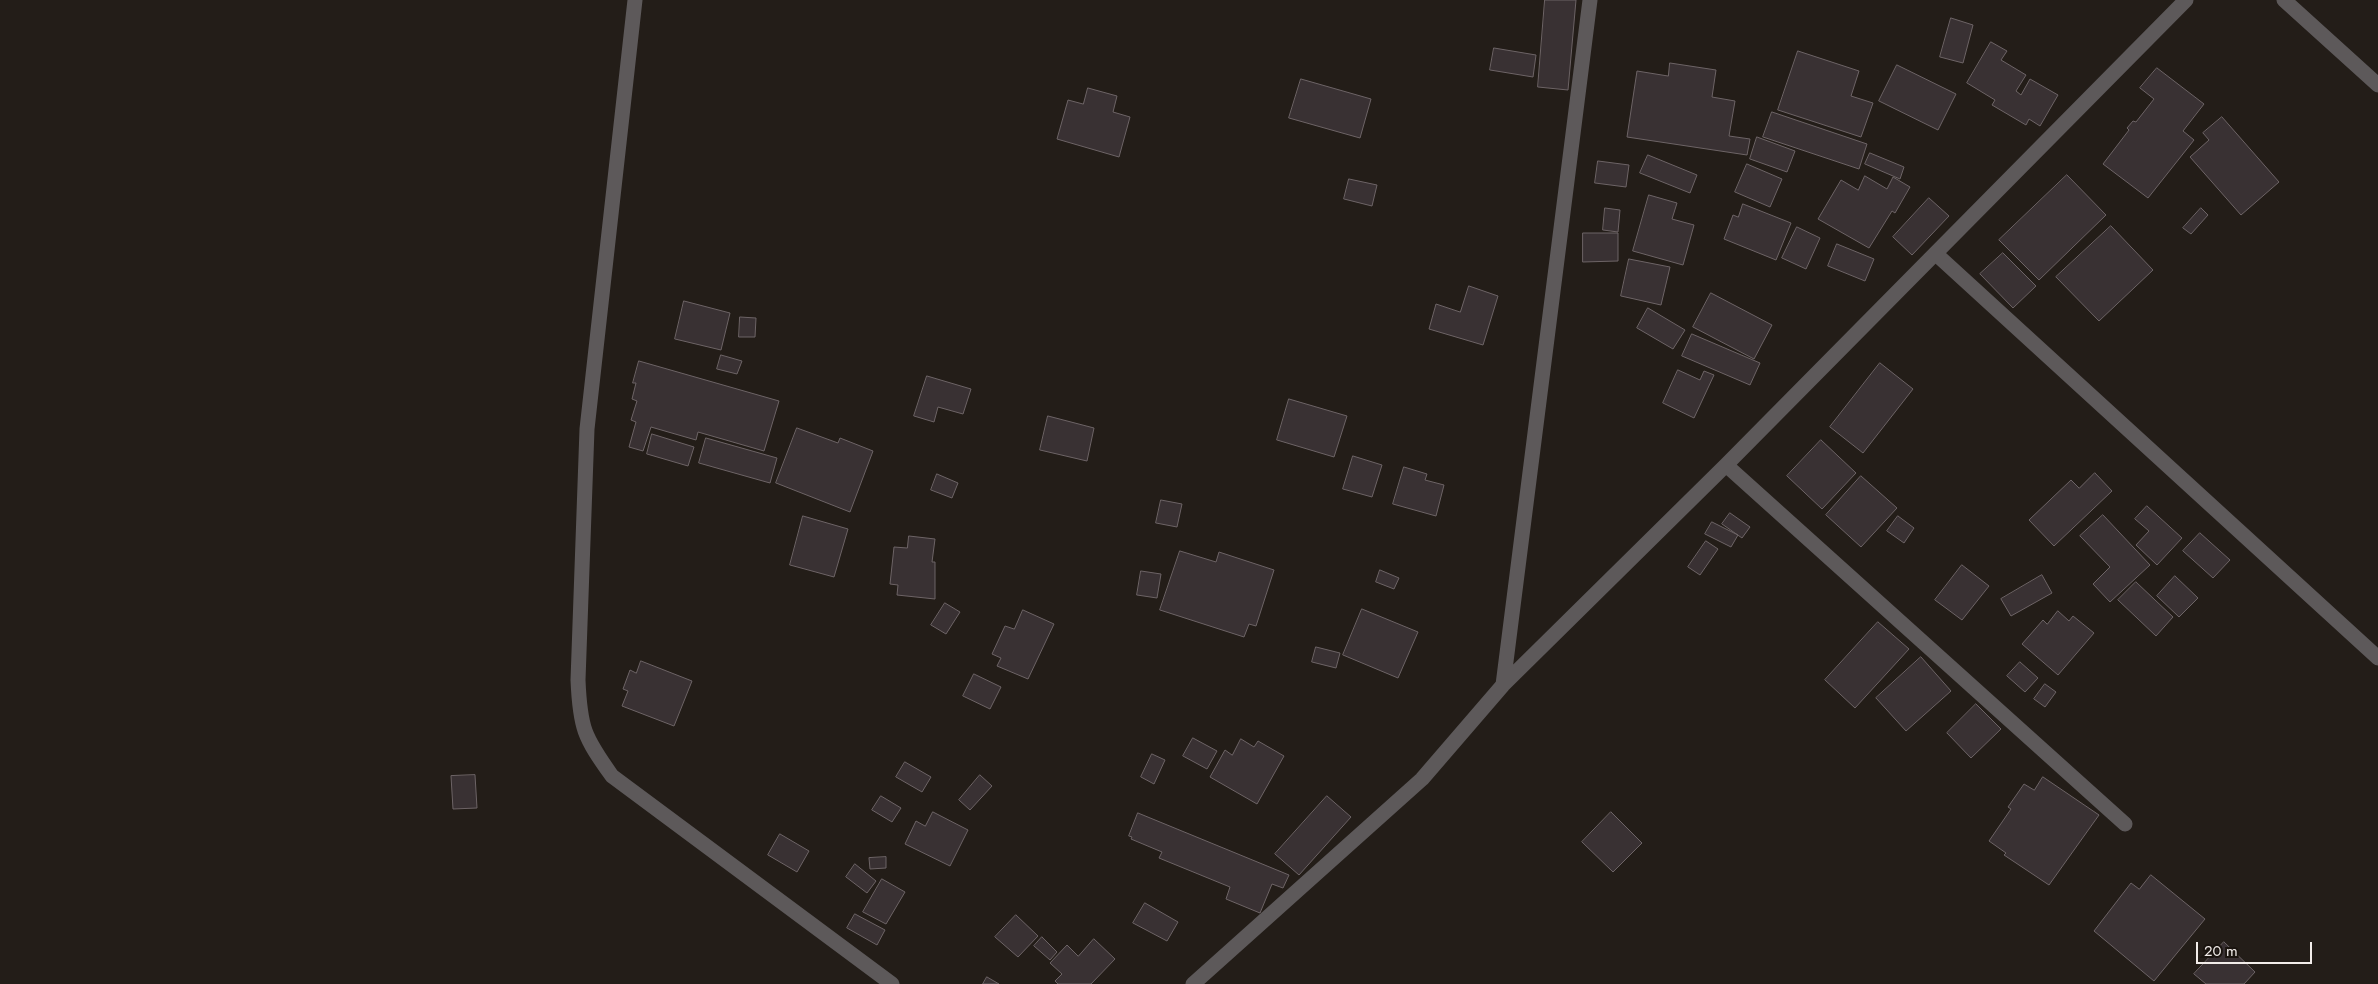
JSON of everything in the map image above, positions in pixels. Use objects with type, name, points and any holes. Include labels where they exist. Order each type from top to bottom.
[{"type":"street","points":[[635,0],[587,429],[578,680],[580,717],[589,744],[612,776],[892,984]]},
{"type":"street","points":[[1503,685],[1590,0]]},
{"type":"street","points":[[1193,984],[1422,779],[1503,685],[1726,465],[2186,0]]},
{"type":"street","points":[[2284,0],[2378,85]]},
{"type":"street","points":[[1936,254],[2378,658]]},
{"type":"street","points":[[1726,465],[2125,824]]},
{"type":"building","points":[[1545,0],[1576,0],[1568,90],[1538,87]]},
{"type":"building","points":[[1951,18],[1973,25],[1963,63],[1940,57]]},
{"type":"building","points":[[1991,42],[2007,51],[2001,60],[2026,75],[2016,91],[2021,95],[2030,79],[2058,95],[2040,126],[2029,119],[2026,125],[1992,105],[1995,100],[1967,83]]},
{"type":"building","points":[[1494,48],[1536,55],[1533,77],[1490,70]]},
{"type":"building","points":[[1798,51],[1859,71],[1851,96],[1873,103],[1861,137],[1778,110]]},
{"type":"building","points":[[1670,63],[1716,70],[1712,97],[1735,101],[1729,136],[1750,139],[1747,155],[1627,137],[1637,71],[1668,76]]},
{"type":"building","points":[[1897,65],[1956,94],[1938,130],[1879,101]]},
{"type":"building","points":[[2157,68],[2204,104],[2183,131],[2194,140],[2148,198],[2103,164],[2129,130],[2127,128],[2133,121],[2136,122],[2154,99],[2140,88]]},
{"type":"building","points":[[1301,79],[1371,99],[1360,138],[1289,118]]},
{"type":"building","points":[[1088,88],[1117,96],[1113,112],[1130,117],[1119,157],[1057,139],[1068,100],[1083,104]]},
{"type":"building","points":[[1772,112],[1867,144],[1859,169],[1763,137]]},
{"type":"building","points":[[2222,117],[2279,182],[2241,215],[2190,157],[2209,140],[2203,133]]},
{"type":"building","points":[[1757,137],[1795,151],[1787,172],[1750,159]]},
{"type":"building","points":[[1870,153],[1904,167],[1900,179],[1865,164]]},
{"type":"building","points":[[1648,155],[1697,175],[1690,193],[1640,173]]},
{"type":"building","points":[[1598,161],[1629,165],[1626,187],[1595,183]]},
{"type":"building","points":[[1747,164],[1782,179],[1770,207],[1735,192]]},
{"type":"building","points":[[2067,175],[2106,215],[2039,280],[1999,240]]},
{"type":"building","points":[[1865,176],[1887,189],[1893,177],[1910,187],[1895,213],[1892,211],[1869,248],[1818,219],[1841,180],[1858,190]]},
{"type":"building","points":[[1349,179],[1377,185],[1372,206],[1344,199]]},
{"type":"building","points":[[1649,195],[1677,203],[1672,219],[1694,225],[1683,265],[1633,251]]},
{"type":"building","points":[[1929,198],[1949,216],[1912,255],[1893,237]]},
{"type":"building","points":[[1743,204],[1791,223],[1776,260],[1724,239],[1733,215],[1738,217]]},
{"type":"building","points":[[1605,208],[1620,210],[1618,232],[1603,230]]},
{"type":"building","points":[[2201,208],[2208,215],[2191,234],[2183,228]]},
{"type":"building","points":[[2111,226],[2153,270],[2099,321],[2056,277]]},
{"type":"building","points":[[1797,227],[1820,238],[1806,269],[1782,258]]},
{"type":"building","points":[[1583,233],[1618,233],[1618,261],[1583,262]]},
{"type":"building","points":[[1837,244],[1874,259],[1865,281],[1828,266]]},
{"type":"building","points":[[2003,253],[2036,286],[2013,308],[1980,274]]},
{"type":"building","points":[[1629,259],[1670,267],[1661,305],[1621,296]]},
{"type":"building","points":[[1469,286],[1498,296],[1483,345],[1429,329],[1436,304],[1460,312]]},
{"type":"building","points":[[1711,293],[1772,325],[1754,359],[1693,327]]},
{"type":"building","points":[[684,301],[730,313],[721,350],[675,339]]},
{"type":"building","points":[[1648,308],[1685,330],[1673,349],[1637,328]]},
{"type":"building","points":[[740,317],[756,318],[755,337],[739,337]]},
{"type":"building","points":[[1692,334],[1760,363],[1750,385],[1682,356]]},
{"type":"building","points":[[721,355],[742,361],[737,374],[717,369]]},
{"type":"building","points":[[639,361],[779,401],[764,451],[698,432],[696,440],[651,427],[643,451],[629,447],[636,422],[631,420],[637,401],[632,399],[636,383],[633,383]]},
{"type":"building","points":[[1880,363],[1913,389],[1863,453],[1830,427]]},
{"type":"building","points":[[1678,370],[1700,380],[1704,371],[1714,375],[1694,418],[1663,403]]},
{"type":"building","points":[[927,376],[971,389],[963,414],[938,407],[934,422],[914,416]]},
{"type":"building","points":[[1289,399],[1347,416],[1334,457],[1277,440]]},
{"type":"building","points":[[1048,416],[1094,428],[1087,461],[1040,450]]},
{"type":"building","points":[[797,428],[838,443],[840,438],[873,451],[850,512],[776,483]]},
{"type":"building","points":[[652,434],[694,447],[688,466],[647,454]]},
{"type":"building","points":[[706,438],[777,458],[770,483],[699,463]]},
{"type":"building","points":[[1821,440],[1856,473],[1822,509],[1787,476]]},
{"type":"building","points":[[1353,456],[1382,465],[1372,497],[1343,489]]},
{"type":"building","points":[[1404,467],[1427,474],[1425,480],[1444,485],[1436,516],[1393,504]]},
{"type":"building","points":[[2095,473],[2112,491],[2054,546],[2029,520],[2071,480],[2079,488]]},
{"type":"building","points":[[937,474],[958,483],[952,498],[931,490]]},
{"type":"building","points":[[1861,476],[1897,508],[1861,547],[1826,515]]},
{"type":"building","points":[[1161,500],[1182,504],[1177,527],[1156,523]]},
{"type":"building","points":[[2147,506],[2182,538],[2157,565],[2136,545],[2149,531],[2135,519]]},
{"type":"building","points":[[1730,513],[1750,527],[1742,538],[1722,524]]},
{"type":"building","points":[[2103,515],[2150,565],[2110,602],[2093,584],[2110,567],[2080,536]]},
{"type":"building","points":[[803,516],[848,529],[834,577],[790,565]]},
{"type":"building","points":[[1898,516],[1914,528],[1904,543],[1887,531]]},
{"type":"building","points":[[1712,522],[1738,535],[1731,547],[1705,534]]},
{"type":"building","points":[[2200,533],[2230,560],[2213,578],[2183,551]]},
{"type":"building","points":[[909,536],[935,539],[932,562],[935,562],[935,599],[897,595],[898,585],[890,584],[894,547],[907,548]]},
{"type":"building","points":[[1706,541],[1718,549],[1700,575],[1688,567]]},
{"type":"building","points":[[1180,551],[1216,562],[1219,552],[1274,570],[1256,626],[1249,624],[1244,637],[1160,610]]},
{"type":"building","points":[[1962,565],[1989,586],[1962,620],[1935,600]]},
{"type":"building","points":[[1380,570],[1399,578],[1394,589],[1376,582]]},
{"type":"building","points":[[1141,571],[1161,574],[1157,598],[1137,595]]},
{"type":"building","points":[[2042,575],[2052,593],[2011,616],[2001,599]]},
{"type":"building","points":[[2175,576],[2198,598],[2179,617],[2157,596]]},
{"type":"building","points":[[2136,582],[2173,617],[2156,636],[2118,600]]},
{"type":"building","points":[[945,603],[960,612],[946,634],[931,625]]},
{"type":"building","points":[[1362,609],[1418,632],[1398,678],[1343,655]]},
{"type":"building","points":[[1023,610],[1054,624],[1028,679],[997,666],[1001,658],[992,654],[1005,626],[1014,629]]},
{"type":"building","points":[[2058,611],[2069,621],[2073,616],[2094,633],[2058,675],[2022,644],[2043,620],[2047,624]]},
{"type":"building","points":[[1878,622],[1909,649],[1855,708],[1825,680]]},
{"type":"building","points":[[1316,647],[1340,653],[1336,668],[1312,662]]},
{"type":"building","points":[[1921,657],[1951,691],[1906,731],[1876,698]]},
{"type":"building","points":[[641,661],[692,681],[674,726],[622,706],[628,691],[623,689],[630,670],[636,673]]},
{"type":"building","points":[[2020,662],[2038,678],[2025,692],[2007,676]]},
{"type":"building","points":[[974,674],[1001,687],[990,709],[963,696]]},
{"type":"building","points":[[2045,684],[2056,692],[2045,707],[2034,699]]},
{"type":"building","points":[[1976,704],[2001,729],[1971,758],[1947,733]]},
{"type":"building","points":[[1193,738],[1217,751],[1207,769],[1183,756]]},
{"type":"building","points":[[1241,739],[1254,747],[1258,741],[1284,756],[1257,804],[1210,777],[1225,750],[1232,755]]},
{"type":"building","points":[[1152,754],[1165,760],[1154,784],[1141,777]]},
{"type":"building","points":[[905,762],[931,777],[922,792],[896,777]]},
{"type":"building","points":[[475,775],[477,808],[453,809],[451,776]]},
{"type":"building","points":[[980,775],[992,786],[970,810],[959,800]]},
{"type":"building","points":[[2043,777],[2099,815],[2049,885],[2004,855],[2006,853],[1989,841],[2011,809],[2008,807],[2024,784],[2034,790]]},
{"type":"building","points":[[881,796],[901,808],[892,822],[872,810]]},
{"type":"building","points":[[1327,796],[1351,817],[1299,875],[1275,854]]},
{"type":"building","points":[[933,812],[968,830],[950,866],[905,844],[916,821],[925,826]]},
{"type":"building","points":[[1611,812],[1642,843],[1613,872],[1582,842]]},
{"type":"building","points":[[1138,813],[1289,875],[1283,888],[1272,884],[1260,913],[1226,899],[1230,887],[1159,858],[1162,852],[1131,839],[1132,837],[1129,836]]},
{"type":"building","points":[[780,834],[809,851],[797,872],[768,855]]},
{"type":"building","points":[[886,857],[886,868],[870,869],[869,858]]},
{"type":"building","points":[[855,864],[876,881],[867,893],[846,877]]},
{"type":"building","points":[[2151,875],[2205,919],[2154,981],[2094,931],[2131,883],[2139,889]]},
{"type":"building","points":[[882,879],[905,892],[886,924],[863,912]]},
{"type":"building","points":[[1145,903],[1178,922],[1167,941],[1133,923]]},
{"type":"building","points":[[855,914],[885,930],[877,945],[847,928]]},
{"type":"building","points":[[1016,915],[1038,936],[1018,957],[995,937]]},
{"type":"building","points":[[1042,937],[1057,952],[1050,960],[1034,946]]},
{"type":"building","points":[[1094,939],[1115,959],[1091,984],[1058,984],[1055,981],[1062,974],[1050,963],[1067,945],[1078,956]]},
{"type":"building","points":[[2224,942],[2255,972],[2244,984],[2206,984],[2194,974]]},
{"type":"building","points":[[987,977],[999,984],[983,984]]}]
